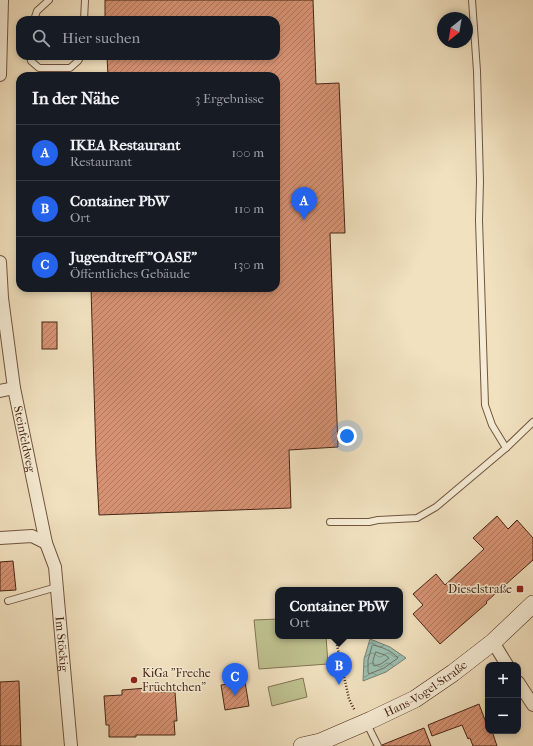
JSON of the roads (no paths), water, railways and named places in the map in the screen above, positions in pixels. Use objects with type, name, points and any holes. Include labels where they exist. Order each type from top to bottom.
[{"type":"main road","name":"Hans-Vogel-Straße","points":[[302,746],[321,744],[415,699],[453,673],[493,642],[533,604]]},
{"type":"street","points":[[0,75],[2,0]]},
{"type":"street","name":"Steinfeldweg","points":[[0,262],[2,298],[14,388],[46,544]]},
{"type":"street","points":[[0,391],[14,388]]},
{"type":"street","points":[[0,538],[32,536],[46,544]]},
{"type":"street","name":"Im Stöckig","points":[[46,544],[55,567],[71,746]]},
{"type":"street","points":[[493,642],[505,662]]},
{"type":"street","points":[[521,687],[533,705]]},
{"type":"lane","points":[[35,16],[37,11],[49,0]]},
{"type":"lane","points":[[84,16],[85,0]]},
{"type":"lane","points":[[472,0],[477,71],[480,181],[479,220],[486,405],[492,425],[506,448]]},
{"type":"lane","points":[[31,60],[39,68],[70,68],[79,60]]},
{"type":"lane","points":[[330,522],[369,522],[378,520],[417,518],[436,508],[506,448],[533,422]]},
{"type":"lane","points":[[8,601],[57,587]]},
{"type":"lane","points":[[364,723],[378,746]]},
{"type":"water","points":[[370,639],[390,647],[406,658],[386,672],[363,681],[364,659]]},
{"type":"place","name":"IKEA Restaurant","points":[[304,220]]},
{"type":"place","name":"Dieselstraße","points":[[520,589]]},
{"type":"place","name":"KiGa \"Freche Früchtchen\"","points":[[134,680]]},
{"type":"place","name":"Container PbW","points":[[339,685]]},
{"type":"place","name":"Jugendtreff \"OASE\"","points":[[235,696]]}]
